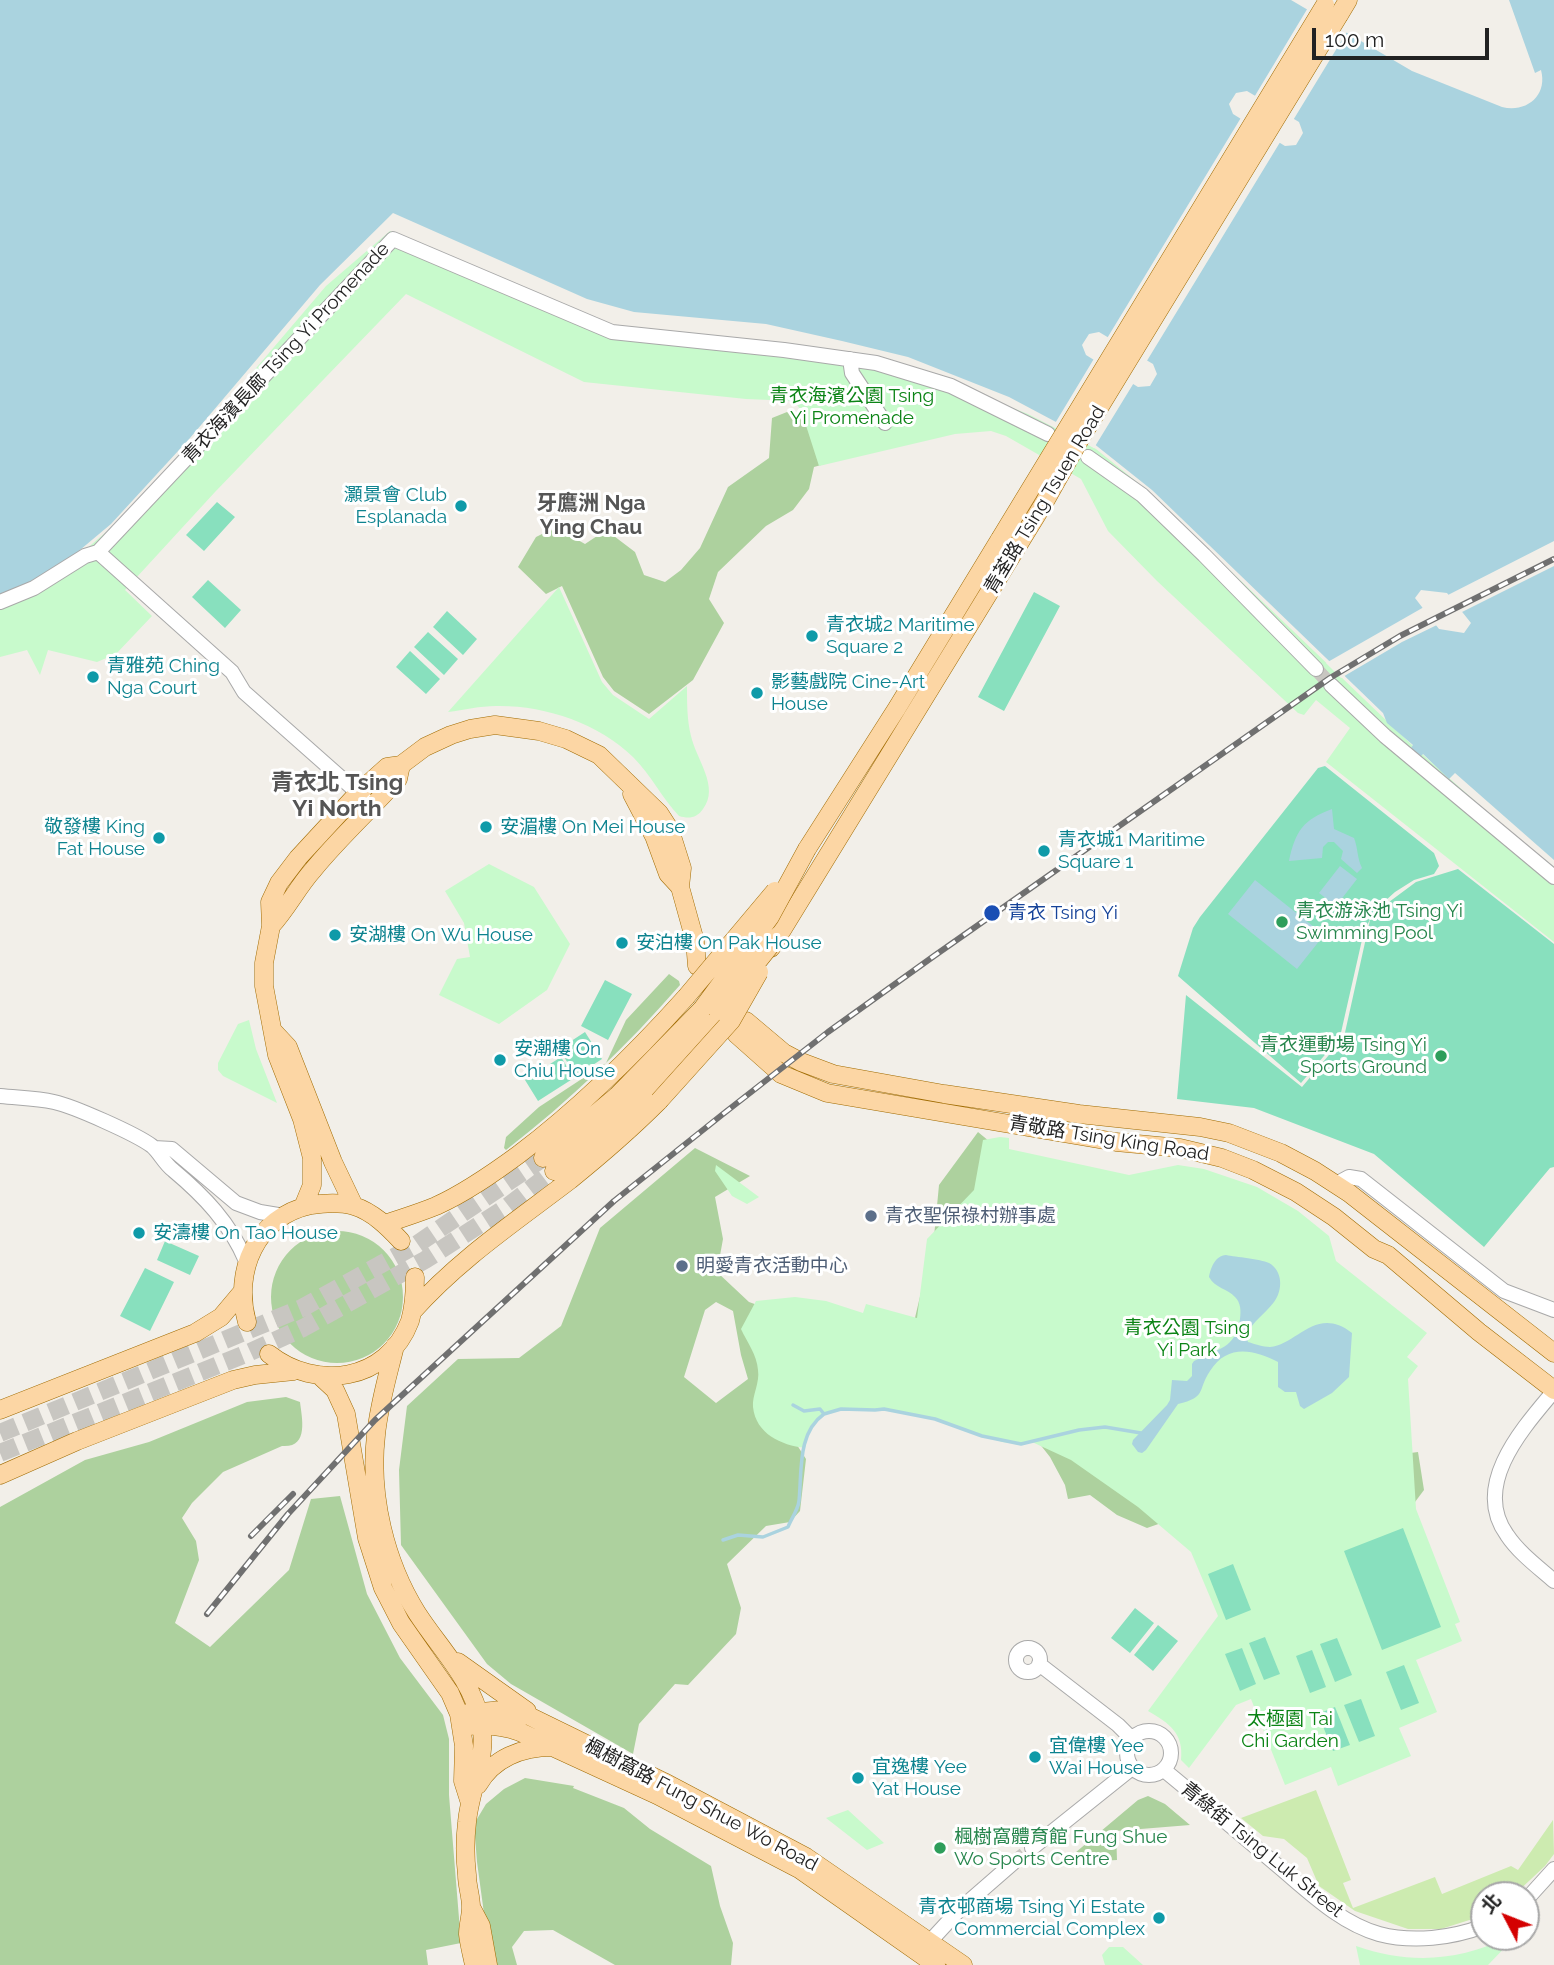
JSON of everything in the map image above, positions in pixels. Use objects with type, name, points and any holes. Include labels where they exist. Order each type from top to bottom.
[{"type":"main road","name":"青荃路 Tsing Tsuen Road","points":[[1328,0],[897,708],[807,849],[770,917],[702,1009],[549,1164],[627,1108],[703,1030],[778,936],[1002,573],[1080,439],[1348,0]]},
{"type":"main road","points":[[303,1207],[312,1185],[312,1158],[302,1119],[277,1055],[264,986],[264,963],[271,926],[270,902],[279,883],[298,858],[358,793],[387,767],[401,765],[425,747],[450,735],[495,725],[539,731],[566,739],[599,755],[659,813],[670,830],[682,868],[680,887],[703,963]]},
{"type":"main road","points":[[271,926],[286,911],[296,891],[314,868],[398,779],[401,765]]},
{"type":"main road","points":[[385,1224],[436,1206],[483,1180],[560,1122],[638,1050],[723,956],[807,849]]},
{"type":"main road","points":[[412,1312],[449,1273],[594,1161],[641,1119],[689,1070],[731,1021],[778,936]]},
{"type":"main road","name":"青敬路 Tsing King Road","points":[[1554,1353],[1336,1184],[1266,1146],[1229,1133],[1200,1127],[1099,1124],[887,1102],[827,1093],[791,1079],[766,1062],[741,1028],[801,1062],[833,1074],[1099,1124],[1167,1146],[1222,1158],[1269,1178],[1326,1212],[1374,1249],[1388,1255],[1479,1332],[1554,1390]]},
{"type":"main road","points":[[274,1032],[288,1047],[333,1163],[354,1206]]},
{"type":"main road","points":[[864,1079],[887,1102]]},
{"type":"main road","points":[[1336,1184],[1330,1191],[1338,1208],[1380,1242],[1388,1255]]},
{"type":"main road","points":[[247,1322],[242,1293],[247,1261],[261,1234],[284,1216],[303,1207],[326,1203],[354,1206],[385,1224],[401,1241]]},
{"type":"main road","points":[[0,1475],[77,1441],[233,1380],[294,1371],[321,1377],[342,1377],[364,1369],[380,1360],[395,1346],[409,1322],[415,1277]]},
{"type":"main road","points":[[0,1410],[210,1326],[242,1293]]},
{"type":"main road","points":[[395,1346],[376,1436],[374,1465],[377,1498],[388,1548],[400,1581],[417,1613],[448,1654],[468,1687],[479,1718],[481,1758],[478,1780],[469,1800],[466,1826],[471,1907],[468,1933],[474,1965]]},
{"type":"main road","points":[[269,1354],[294,1371]]},
{"type":"main road","points":[[321,1377],[334,1390],[346,1414],[367,1538],[383,1588],[401,1623],[450,1693],[461,1721],[464,1746],[463,1780],[469,1800]]},
{"type":"main road","points":[[448,1654],[550,1726]]},
{"type":"main road","name":"楓樹窩路 Fung Shue Wo Road","points":[[461,1721],[514,1711],[664,1782],[806,1857],[925,1947],[936,1965]]},
{"type":"main road","name":"楓樹窩路 Fung Shue Wo Road","points":[[479,1718],[555,1747],[657,1795],[799,1869],[925,1947],[963,1965]]},
{"type":"main road","points":[[469,1800],[482,1779],[502,1760],[519,1751],[555,1747]]},
{"type":"main road","points":[[471,1907],[481,1926],[488,1965]]},
{"type":"street","name":"青衣海濱長廊 Tsing Yi Promenade","points":[[0,602],[34,588],[85,556],[97,552],[393,239],[612,332],[876,363],[951,386],[1048,434]]},
{"type":"street","points":[[849,359],[852,373],[885,423]]},
{"type":"street","points":[[1088,457],[1142,495],[1316,669]]},
{"type":"street","points":[[97,552],[232,672],[244,692],[373,806]]},
{"type":"street","points":[[1331,685],[1385,736],[1554,877]]},
{"type":"street","points":[[0,1096],[56,1102],[125,1131],[154,1148],[172,1149],[236,1203],[260,1212],[284,1216]]},
{"type":"street","points":[[154,1148],[162,1161],[224,1221],[247,1261]]},
{"type":"street","points":[[1336,1184],[1349,1177],[1361,1179],[1497,1286],[1520,1298],[1554,1310]]},
{"type":"street","points":[[1554,1390],[1500,1468],[1494,1500],[1500,1524],[1508,1537],[1554,1581]]},
{"type":"street","points":[[1032,1848],[1132,1768],[1127,1750],[1132,1739],[1040,1664]]},
{"type":"street","name":"青綠街 Tsing Luk Street","points":[[1132,1739],[1144,1731],[1158,1732],[1170,1746],[1171,1753],[1164,1770],[1151,1775],[1132,1768]]},
{"type":"street","name":"青綠街 Tsing Luk Street","points":[[1164,1770],[1322,1902],[1350,1922],[1378,1933],[1406,1937],[1442,1937],[1470,1930]]},
{"type":"street","points":[[925,1947],[959,1910],[1013,1863]]},
{"type":"street","points":[[1540,1884],[1554,1868]]},
{"type":"green space","name":"青衣海濱公園 Tsing Yi Promenade","points":[[390,231],[607,325],[923,373],[1028,414],[1096,449],[1143,487],[1413,746],[1411,748],[1422,754],[1554,867],[1554,942],[1326,762],[1350,728],[1316,700],[1304,715],[1298,713],[1157,581],[1108,531],[1081,479],[1006,436],[991,431],[955,434],[819,466],[802,413],[795,401],[746,399],[584,382],[406,294],[215,492],[125,590],[152,616],[116,654],[97,662],[48,650],[40,675],[27,650],[0,657],[0,599],[67,565],[142,502],[326,286]]},
{"type":"green space","points":[[815,370],[885,447],[814,467],[809,489],[793,510],[766,526],[718,572],[709,599],[724,623],[693,680],[649,714],[614,691],[603,677],[562,586],[546,594],[518,567],[536,537],[550,530],[569,535],[585,544],[606,530],[635,552],[644,575],[665,582],[681,570],[700,548],[728,487],[769,458],[772,418],[787,412],[801,417]]},
{"type":"green space","points":[[217,502],[235,517],[204,551],[186,535]]},
{"type":"green space","points":[[208,580],[241,610],[225,628],[192,597]]},
{"type":"green space","points":[[559,587],[602,682],[613,695],[649,719],[687,686],[690,730],[709,792],[703,809],[695,816],[679,816],[633,757],[604,735],[569,718],[533,709],[496,706],[448,712]]},
{"type":"green space","points":[[1034,592],[1060,606],[1004,711],[978,697]]},
{"type":"green space","points":[[447,611],[477,639],[463,655],[433,627]]},
{"type":"green space","points":[[428,632],[458,659],[444,675],[414,647]]},
{"type":"green space","points":[[410,651],[440,679],[426,694],[396,667]]},
{"type":"green space","name":"青衣游泳池 Tsing Yi Swimming Pool","points":[[1325,766],[1434,853],[1439,866],[1434,874],[1414,880],[1375,910],[1364,931],[1340,1037],[1301,1083],[1178,976],[1193,928],[1200,917],[1318,768]]},
{"type":"green space","points":[[489,864],[534,887],[570,944],[547,990],[499,1024],[439,995],[457,959],[470,957],[464,923],[445,891]]},
{"type":"green space","name":"青衣運動場 Tsing Yi Sports Ground","points":[[1458,869],[1554,944],[1554,1167],[1550,1168],[1484,1247],[1374,1154],[1254,1108],[1177,1099],[1186,995],[1302,1087],[1344,1037],[1370,920],[1416,882]]},
{"type":"green space","points":[[669,974],[679,981],[680,985],[660,1008],[606,1063],[626,1020]]},
{"type":"green space","points":[[605,980],[632,994],[608,1040],[581,1026]]},
{"type":"green space","points":[[249,1020],[256,1049],[277,1103],[223,1076],[218,1070],[218,1063],[238,1024]]},
{"type":"green space","points":[[585,1032],[602,1059],[576,1076],[559,1049]]},
{"type":"green space","points":[[561,1057],[574,1078],[538,1101],[525,1080]]},
{"type":"green space","points":[[606,1063],[506,1150],[506,1137],[539,1107]]},
{"type":"green space","points":[[978,1132],[1403,1454],[1418,1452],[1424,1490],[1406,1514],[1167,1521],[1147,1528],[1117,1515],[1090,1495],[1068,1499],[1065,1485],[1050,1457],[1035,1438],[946,1412],[826,1402],[797,1445],[806,1459],[800,1511],[790,1522],[766,1526],[727,1564],[741,1608],[736,1634],[688,1685],[675,1684],[639,1724],[633,1754],[511,1684],[487,1664],[401,1545],[399,1470],[407,1406],[458,1359],[519,1358],[561,1326],[600,1228],[695,1148],[750,1176],[715,1197],[723,1239],[717,1272],[749,1302],[763,1307],[914,1322],[934,1237],[939,1185]],"holes":[[[716,1302],[733,1311],[748,1379],[716,1403],[684,1377],[705,1310]]]},
{"type":"green space","name":"青衣公園 Tsing Yi Park","points":[[1009,1138],[1009,1149],[1129,1175],[1178,1165],[1204,1169],[1257,1187],[1298,1211],[1329,1236],[1336,1261],[1427,1333],[1407,1357],[1418,1366],[1408,1379],[1416,1509],[1460,1622],[1455,1624],[1462,1641],[1416,1660],[1437,1712],[1399,1728],[1411,1756],[1338,1786],[1331,1767],[1285,1785],[1251,1699],[1236,1705],[1189,1768],[1181,1760],[1180,1743],[1174,1730],[1148,1711],[1218,1616],[1191,1552],[1138,1507],[1071,1460],[1032,1442],[1002,1442],[935,1419],[884,1409],[841,1409],[828,1412],[816,1420],[810,1427],[805,1448],[779,1441],[759,1424],[753,1407],[758,1380],[757,1364],[741,1329],[756,1301],[795,1297],[826,1301],[863,1313],[866,1304],[917,1318],[927,1239],[974,1190],[983,1140]]},
{"type":"green space","points":[[716,1165],[759,1197],[747,1204],[732,1196],[715,1171]]},
{"type":"green space","points":[[337,1231],[362,1236],[384,1250],[398,1272],[403,1297],[398,1322],[384,1344],[362,1358],[337,1363],[312,1358],[290,1344],[276,1322],[271,1297],[276,1272],[290,1250],[312,1236]]},
{"type":"green space","points":[[165,1241],[199,1256],[190,1275],[157,1260]]},
{"type":"green space","points":[[145,1268],[174,1282],[150,1331],[120,1316]]},
{"type":"green space","points":[[286,1397],[300,1402],[302,1431],[296,1442],[223,1472],[192,1503],[182,1518],[196,1541],[199,1560],[175,1623],[210,1647],[289,1570],[311,1499],[340,1496],[367,1594],[400,1658],[443,1715],[449,1739],[449,1795],[461,1943],[426,1950],[428,1965],[0,1965],[0,1507],[85,1460],[149,1442],[247,1402]]},
{"type":"green space","points":[[1403,1528],[1441,1627],[1382,1650],[1344,1551]]},
{"type":"green space","points":[[1233,1564],[1251,1610],[1226,1620],[1208,1574]]},
{"type":"green space","points":[[1135,1608],[1154,1623],[1130,1653],[1111,1638]]},
{"type":"green space","points":[[1158,1625],[1178,1641],[1153,1671],[1134,1655]]},
{"type":"green space","points":[[1265,1637],[1280,1674],[1264,1680],[1249,1643]]},
{"type":"green space","points":[[1337,1638],[1352,1675],[1335,1682],[1320,1644]]},
{"type":"green space","points":[[1242,1648],[1256,1684],[1240,1691],[1225,1654]]},
{"type":"green space","points":[[1312,1650],[1326,1687],[1310,1693],[1296,1656]]},
{"type":"green space","points":[[1404,1665],[1419,1703],[1401,1710],[1386,1672]]},
{"type":"green space","points":[[1361,1699],[1375,1736],[1359,1742],[1344,1705]]},
{"type":"green space","points":[[1335,1707],[1350,1745],[1333,1751],[1318,1714]]},
{"type":"green space","points":[[525,1778],[574,1786],[573,1788],[624,1808],[650,1829],[711,1866],[720,1906],[733,1943],[731,1965],[615,1965],[553,1930],[524,1931],[512,1947],[517,1965],[491,1965],[474,1824],[486,1804],[504,1789]]},
{"type":"green space","points":[[1316,1790],[1351,1880],[1343,1883],[1353,1908],[1435,1877],[1442,1894],[1470,1883],[1470,1920],[1441,1929],[1408,1929],[1355,1911],[1319,1886],[1307,1858],[1284,1839],[1263,1836],[1241,1818]]},
{"type":"green space","points":[[1148,1796],[1165,1804],[1190,1825],[1116,1831],[1117,1860],[1063,1863],[1138,1800]]},
{"type":"green space","points":[[848,1810],[884,1843],[867,1850],[826,1818]]},
{"type":"green space","points":[[1553,1820],[1554,1854],[1529,1881],[1474,1881],[1511,1866],[1518,1870]]},
{"type":"green space","points":[[1356,1946],[1414,1958],[1452,1956],[1470,1951],[1502,1951],[1488,1965],[1360,1965]]},
{"type":"green space","points":[[1109,1947],[1123,1947],[1143,1965],[1105,1965],[1102,1955]]},
{"type":"water","points":[[0,0],[1291,0],[1412,71],[1502,107],[1511,108],[1527,105],[1533,100],[1541,88],[1542,79],[1541,70],[1535,73],[1509,0],[1554,0],[1554,860],[1455,773],[1449,779],[1423,754],[1420,757],[1411,748],[1413,745],[1387,723],[1383,713],[1152,490],[1088,439],[1009,397],[908,357],[766,324],[634,312],[587,299],[393,213],[320,285],[190,438],[111,524],[62,565],[0,594]],"holes":[[[1247,91],[1299,122],[1303,133],[1296,145],[1285,146],[1233,114],[1229,104],[1236,93]],[[1099,332],[1153,364],[1157,374],[1150,386],[1138,387],[1086,355],[1082,345],[1089,334]],[[1421,590],[1447,593],[1471,623],[1464,633],[1439,629],[1415,598]]]},
{"type":"water","points":[[1332,809],[1334,829],[1354,838],[1362,868],[1357,873],[1341,859],[1343,851],[1334,842],[1328,842],[1323,847],[1322,858],[1289,861],[1294,842],[1302,828],[1314,817]]},
{"type":"water","points":[[1340,866],[1357,879],[1336,906],[1319,893]]},
{"type":"water","points":[[1255,880],[1324,935],[1297,969],[1228,914]]},
{"type":"water","points":[[1226,1255],[1269,1263],[1274,1266],[1279,1276],[1277,1297],[1249,1330],[1246,1335],[1248,1342],[1270,1347],[1280,1345],[1317,1325],[1339,1325],[1352,1333],[1349,1377],[1332,1393],[1304,1409],[1300,1406],[1296,1392],[1285,1392],[1278,1387],[1278,1362],[1250,1352],[1232,1353],[1217,1362],[1197,1396],[1178,1404],[1146,1450],[1138,1452],[1132,1444],[1133,1440],[1167,1405],[1172,1380],[1187,1381],[1192,1376],[1194,1361],[1224,1347],[1238,1329],[1238,1302],[1232,1294],[1209,1277],[1216,1260]]},
{"type":"pier","points":[[1309,6],[1348,30],[1292,122],[1253,99]]},
{"type":"pier","points":[[1242,116],[1282,139],[1145,364],[1106,340]]},
{"type":"pier","points":[[1095,357],[1135,381],[1094,448],[1054,425]]},
{"type":"pier","points":[[1554,541],[1554,566],[1460,613],[1446,596]]},
{"type":"pier","points":[[1424,607],[1439,624],[1341,678],[1326,663]]},
{"type":"waterway","points":[[793,1405],[804,1411],[820,1409],[824,1414],[841,1409],[884,1409],[935,1419],[982,1436],[1021,1444],[1079,1430],[1105,1427],[1141,1433]]},
{"type":"waterway","points":[[723,1540],[738,1535],[763,1537],[788,1527],[798,1504],[805,1442],[815,1422],[824,1414]]},
{"type":"tunnel","points":[[1316,669],[1331,685]]},
{"type":"tunnel","points":[[0,1433],[302,1308],[416,1245],[543,1158]]},
{"type":"tunnel","points":[[0,1453],[248,1353],[303,1328],[425,1260],[507,1207],[554,1171]]},
{"type":"tunnel","points":[[1013,1863],[1032,1848]]},
{"type":"railway","points":[[207,1614],[288,1514],[375,1420],[614,1201],[723,1114],[828,1032],[1330,678],[1400,636],[1554,559]]},
{"type":"railway","points":[[251,1536],[293,1494]]},
{"type":"place","name":"灝景會 Club Esplanada","points":[[461,506]]},
{"type":"place","name":"青衣城2 Maritime Square 2","points":[[812,636]]},
{"type":"place","name":"青雅苑 Ching Nga Court","points":[[93,677]]},
{"type":"place","name":"影藝戲院 Cine-Art House","points":[[757,693]]},
{"type":"place","name":"安湄樓 On Mei House","points":[[486,827]]},
{"type":"place","name":"敬發樓 King Fat House","points":[[159,838]]},
{"type":"place","name":"青衣城1 Maritime Square 1","points":[[1044,851]]},
{"type":"place","name":"青衣 Tsing Yi","points":[[992,913]]},
{"type":"place","name":"青衣游泳池 Tsing Yi Swimming Pool","points":[[1282,922]]},
{"type":"place","name":"安湖樓 On Wu House","points":[[335,935]]},
{"type":"place","name":"安泊樓 On Pak House","points":[[622,943]]},
{"type":"place","name":"青衣運動場 Tsing Yi Sports Ground","points":[[1441,1056]]},
{"type":"place","name":"安潮樓 On Chiu House","points":[[500,1060]]},
{"type":"place","name":"青衣聖保祿村辦事處","points":[[871,1216]]},
{"type":"place","name":"安濤樓 On Tao House","points":[[139,1233]]},
{"type":"place","name":"明愛青衣活動中心","points":[[682,1266]]},
{"type":"place","name":"宜偉樓 Yee Wai House","points":[[1035,1757]]},
{"type":"place","name":"宜逸樓 Yee Yat House","points":[[858,1778]]},
{"type":"place","name":"楓樹窩體育館 Fung Shue Wo Sports Centre","points":[[940,1848]]},
{"type":"place","name":"青衣邨商場 Tsing Yi Estate Commercial Complex","points":[[1159,1918]]},
{"type":"district","name":"牙鷹洲 Nga Ying Chau","points":[[591,516]]},
{"type":"district","name":"青衣北 Tsing Yi North","points":[[337,796]]},
{"type":"park label","name":"太極園 Tai Chi Garden","points":[[1290,1730]]}]
